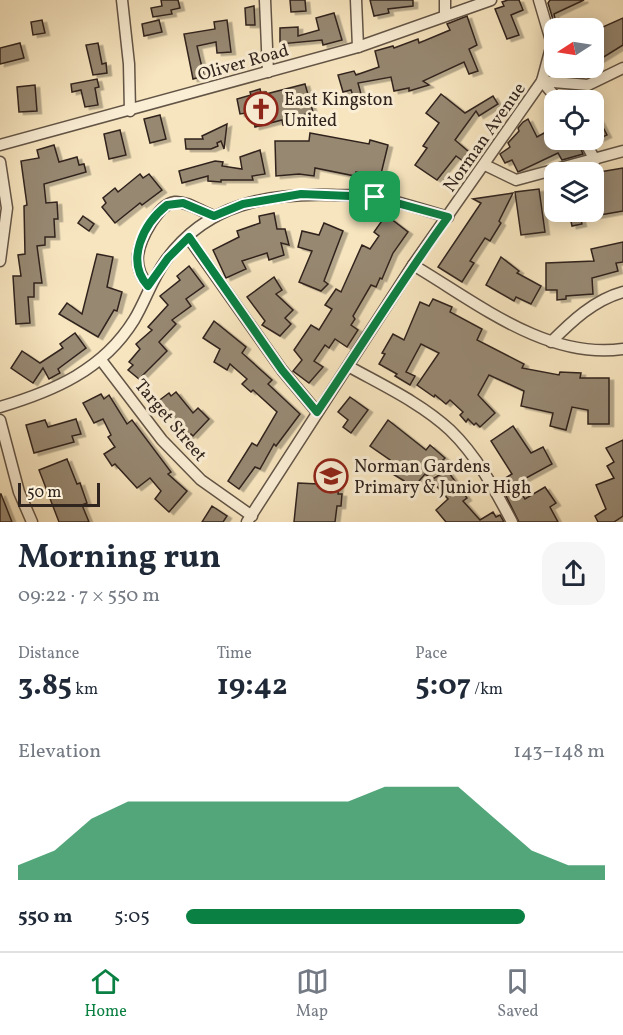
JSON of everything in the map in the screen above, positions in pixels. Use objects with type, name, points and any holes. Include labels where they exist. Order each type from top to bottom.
[{"type":"street","points":[[122,0],[129,64],[130,111]]},
{"type":"street","points":[[266,0],[268,72]]},
{"type":"street","points":[[356,0],[358,47]]},
{"type":"street","points":[[445,0],[445,15]]},
{"type":"street","name":"Oliver Road","points":[[0,145],[358,47],[491,0]]},
{"type":"street","name":"Norman Avenue","points":[[249,519],[413,264],[485,165],[542,81],[552,44],[539,0]]},
{"type":"street","points":[[542,81],[588,85],[623,68]]},
{"type":"street","points":[[542,81],[550,90]]},
{"type":"street","points":[[590,150],[595,160]]},
{"type":"street","points":[[485,165],[516,180],[623,151]]},
{"type":"street","points":[[0,162],[7,208],[0,261]]},
{"type":"street","points":[[0,407],[62,385],[101,360],[134,320],[148,286],[168,258],[214,216],[243,204],[301,194],[375,197],[448,217]]},
{"type":"street","points":[[148,286],[142,279],[136,255],[140,242],[160,210],[175,202],[214,216]]},
{"type":"street","points":[[189,237],[282,370],[317,412]]},
{"type":"street","points":[[413,264],[518,328],[551,342],[602,352],[623,349]]},
{"type":"street","points":[[551,342],[587,310],[609,296],[623,292]]},
{"type":"street","name":"Target Street","points":[[101,360],[162,440],[193,472],[249,519]]},
{"type":"street","points":[[348,366],[411,402],[450,430],[476,461],[512,522]]},
{"type":"street","points":[[0,420],[20,492],[32,522]]},
{"type":"building","points":[[161,0],[178,0],[180,8],[171,10],[172,14],[153,17],[151,8],[162,6]]},
{"type":"building","points":[[290,0],[305,0],[306,11],[291,12]]},
{"type":"building","points":[[370,0],[413,0],[413,6],[388,9],[389,13],[374,16]]},
{"type":"building","points":[[519,0],[523,10],[511,15],[519,35],[507,39],[495,9],[504,6],[502,2]]},
{"type":"building","points":[[550,0],[584,0],[554,14],[555,18],[552,18],[548,3]]},
{"type":"building","points":[[254,6],[255,25],[246,25],[245,8]]},
{"type":"building","points":[[334,13],[342,40],[323,45],[322,40],[280,44],[280,28],[298,27],[298,36],[319,30],[316,18]]},
{"type":"building","points":[[467,16],[477,45],[469,49],[478,71],[469,74],[464,62],[423,81],[429,85],[409,91],[409,88],[394,91],[391,77],[358,83],[361,94],[353,96],[351,90],[343,92],[338,75],[354,71],[356,75],[379,67],[375,51],[393,46],[394,48],[418,39],[419,43],[450,30],[447,24]]},
{"type":"building","points":[[623,18],[623,45],[604,57],[604,27]]},
{"type":"building","points":[[42,20],[45,33],[33,35],[31,22]]},
{"type":"building","points":[[159,20],[162,32],[144,36],[142,24]]},
{"type":"building","points":[[227,20],[231,52],[217,53],[216,42],[197,46],[204,76],[193,79],[184,34],[215,29],[214,22]]},
{"type":"building","points":[[20,43],[24,58],[0,64],[0,48]]},
{"type":"building","points":[[98,43],[102,64],[106,63],[107,73],[93,75],[86,45]]},
{"type":"building","points":[[97,79],[99,87],[95,88],[98,105],[85,107],[81,90],[72,92],[71,84]]},
{"type":"building","points":[[305,84],[313,112],[299,116],[300,120],[283,125],[282,120],[255,127],[252,112],[240,114],[237,99],[251,95],[250,92],[260,89],[261,93],[266,92],[266,94]]},
{"type":"building","points":[[35,85],[37,111],[19,112],[17,87]]},
{"type":"building","points":[[441,94],[465,113],[493,96],[498,104],[479,116],[476,111],[455,140],[469,152],[463,161],[456,156],[437,180],[415,165],[427,148],[423,146],[439,123],[426,113]]},
{"type":"building","points":[[160,115],[166,139],[150,143],[144,119]]},
{"type":"building","points":[[528,119],[537,137],[544,133],[544,150],[581,150],[583,154],[562,160],[558,153],[518,172],[512,160],[505,163],[500,154],[510,147],[508,143],[519,131],[518,128]]},
{"type":"building","points":[[227,124],[224,149],[221,141],[217,143],[218,146],[211,149],[186,149],[185,139],[203,139],[202,136]]},
{"type":"building","points":[[120,130],[126,155],[109,159],[104,134]]},
{"type":"building","points":[[310,133],[369,144],[370,140],[388,145],[380,178],[356,172],[355,176],[315,168],[314,176],[299,174],[276,176],[275,141],[309,141]]},
{"type":"building","points":[[54,145],[59,162],[77,157],[79,165],[84,164],[86,172],[44,184],[46,203],[57,202],[58,219],[54,219],[55,237],[45,237],[45,245],[37,246],[42,283],[34,283],[34,297],[28,297],[30,323],[16,324],[13,276],[21,276],[18,255],[25,254],[24,206],[27,205],[21,161],[39,158],[37,150]]},
{"type":"building","points":[[260,150],[265,174],[252,176],[253,180],[208,181],[208,176],[182,183],[179,171],[215,161],[223,162],[222,166],[242,169],[240,157]]},
{"type":"building","points":[[623,168],[623,211],[604,214],[604,171]]},
{"type":"building","points":[[140,174],[143,178],[149,174],[162,190],[142,205],[140,203],[115,223],[102,207],[106,203],[103,198],[115,188],[118,192]]},
{"type":"building","points":[[539,189],[545,232],[521,235],[515,192]]},
{"type":"building","points":[[513,193],[499,221],[501,223],[490,241],[485,238],[470,261],[474,263],[462,282],[438,267],[481,203],[473,199]]},
{"type":"building","points":[[274,213],[277,229],[285,229],[289,245],[281,243],[284,255],[269,260],[267,253],[242,261],[246,269],[226,278],[213,250],[239,237],[237,231],[260,223],[259,216]]},
{"type":"building","points":[[386,215],[408,232],[393,253],[382,279],[380,278],[376,287],[371,285],[353,316],[355,319],[351,325],[358,330],[347,347],[335,339],[329,348],[325,345],[314,361],[323,367],[309,383],[293,371],[302,360],[294,350],[311,325],[319,330],[332,309],[325,305],[336,289],[341,292],[362,245],[370,249],[379,236],[374,232]]},
{"type":"building","points":[[83,216],[94,224],[89,231],[78,223]]},
{"type":"building","points":[[571,222],[582,222],[582,224],[572,226]]},
{"type":"building","points":[[324,223],[343,231],[324,281],[328,284],[321,291],[299,282],[312,251],[298,247],[302,231],[319,235]]},
{"type":"building","points":[[623,242],[623,262],[616,263],[618,271],[592,278],[593,294],[566,296],[566,299],[557,300],[557,290],[546,290],[546,263],[594,261],[591,249]]},
{"type":"building","points":[[97,254],[113,257],[107,287],[122,292],[117,311],[114,310],[98,337],[59,314],[67,303],[82,314]]},
{"type":"building","points":[[501,257],[519,271],[517,273],[541,286],[531,304],[516,297],[514,301],[486,285]]},
{"type":"building","points":[[189,266],[204,286],[186,299],[191,306],[172,320],[176,324],[159,342],[167,351],[139,379],[128,370],[133,365],[129,362],[140,349],[136,344],[152,330],[148,327],[168,305],[160,296],[180,280],[177,276]]},
{"type":"building","points":[[274,277],[282,290],[276,294],[293,310],[285,318],[291,324],[280,336],[262,325],[265,321],[247,297]]},
{"type":"building","points":[[433,299],[452,307],[450,312],[482,329],[477,340],[524,364],[522,368],[559,375],[560,372],[581,373],[580,378],[609,378],[609,424],[588,424],[588,410],[572,407],[566,430],[550,426],[553,413],[521,406],[524,391],[489,375],[478,395],[495,413],[480,427],[468,419],[466,422],[460,415],[463,412],[450,400],[446,404],[417,385],[439,353],[421,344],[406,372],[415,376],[410,385],[395,376],[397,374],[379,364],[385,354],[382,353],[393,334],[404,340],[420,302],[429,306]]},
{"type":"building","points":[[214,321],[246,347],[242,353],[272,380],[268,384],[300,414],[276,446],[274,444],[260,469],[255,467],[239,489],[228,481],[252,443],[257,446],[277,412],[253,390],[251,392],[242,384],[247,379],[230,364],[227,370],[214,362],[220,349],[203,338]]},
{"type":"building","points":[[75,333],[86,348],[58,369],[60,373],[49,379],[43,368],[33,383],[11,368],[22,351],[40,363],[63,348],[60,344]]},
{"type":"building","points":[[176,392],[193,413],[198,408],[209,419],[193,436],[191,434],[187,438],[180,430],[182,428],[157,402],[169,393],[171,396]]},
{"type":"building","points":[[101,394],[104,399],[109,395],[127,424],[132,420],[171,472],[168,474],[187,491],[169,512],[155,499],[161,491],[150,478],[137,488],[115,464],[112,466],[104,454],[115,447],[108,437],[111,435],[103,419],[94,423],[83,403]]},
{"type":"building","points":[[350,397],[368,410],[351,433],[343,427],[348,420],[338,412]]},
{"type":"building","points":[[76,419],[81,434],[72,436],[74,442],[34,453],[26,425],[45,420],[48,427]]},
{"type":"building","points":[[388,420],[426,450],[430,445],[445,458],[427,476],[425,474],[414,487],[383,468],[390,460],[370,446]]},
{"type":"building","points":[[513,426],[531,453],[543,447],[552,464],[515,484],[525,499],[545,487],[556,503],[550,507],[558,522],[519,522],[499,482],[512,474],[491,441]]},
{"type":"building","points":[[623,440],[623,516],[614,522],[598,522],[595,516],[606,509],[596,485],[614,478],[607,466],[614,462],[606,448]]},
{"type":"building","points":[[67,459],[77,484],[80,483],[87,503],[82,505],[89,522],[59,522],[39,470]]},
{"type":"building","points":[[447,470],[467,498],[463,501],[480,520],[493,512],[496,517],[500,515],[504,522],[446,522],[436,510],[448,499],[431,480]]},
{"type":"building","points":[[298,483],[339,485],[338,494],[342,494],[341,506],[337,506],[335,522],[294,522]]},
{"type":"building","points":[[1,494],[12,522],[0,522]]},
{"type":"building","points":[[212,506],[227,516],[223,522],[202,522]]},
{"type":"place","name":"East Kingston United","points":[[261,109]]},
{"type":"place","name":"Norman Gardens Primary & Junior High","points":[[331,476]]},
{"type":"route","points":[[301,194],[375,197],[448,217],[413,264],[384,315],[317,412],[282,370],[189,237],[168,258],[148,286],[142,279],[138,268],[136,255],[140,242],[160,210],[175,202],[214,216],[243,204],[301,194]]}]
